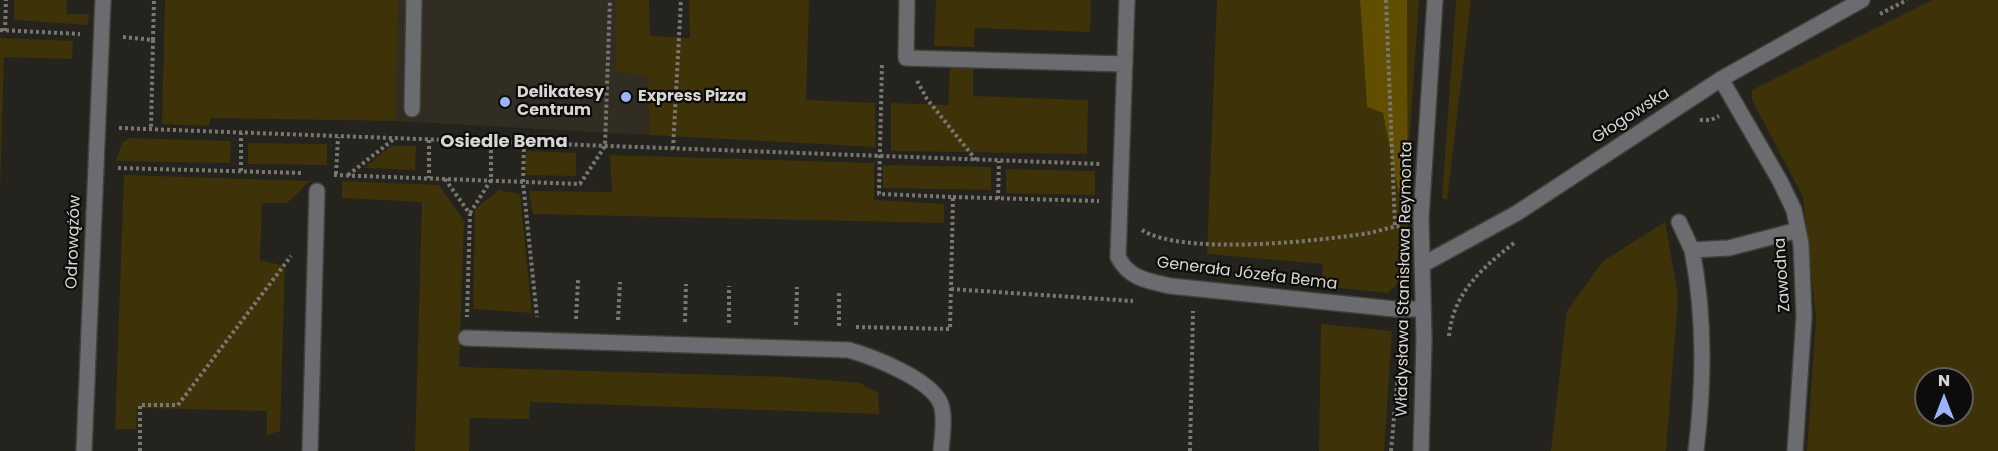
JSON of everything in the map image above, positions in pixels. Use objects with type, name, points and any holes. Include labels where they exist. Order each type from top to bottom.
[{"type":"street","name":"Odrowążów","points":[[84,451],[103,0]]},
{"type":"street","points":[[412,109],[414,0]]},
{"type":"street","points":[[907,0],[906,58],[1125,64]]},
{"type":"street","name":"Generała Józefa Bema","points":[[1127,0],[1118,257],[1127,272],[1142,279],[1170,286],[1395,309],[1423,309]]},
{"type":"street","name":"Władysława Stanisława Reymonta","points":[[1421,451],[1424,339],[1421,223],[1435,0]]},
{"type":"street","name":"Głogowska","points":[[1422,266],[1517,213],[1721,79],[1862,0]]},
{"type":"street","name":"Zawodna","points":[[1721,79],[1780,181],[1794,210],[1801,244],[1804,316],[1795,451]]},
{"type":"street","points":[[310,451],[317,190]]},
{"type":"street","points":[[1679,222],[1692,250],[1697,277],[1702,363],[1696,451]]},
{"type":"street","points":[[1692,250],[1729,248],[1798,230]]},
{"type":"street","points":[[466,338],[849,350],[877,358],[936,395],[942,406],[941,451]]},
{"type":"path","points":[[5,31],[6,0]]},
{"type":"path","points":[[153,40],[154,0]]},
{"type":"path","points":[[324,174],[580,184],[605,146],[610,0]]},
{"type":"path","points":[[672,149],[681,0]]},
{"type":"path","points":[[1386,0],[1395,226]]},
{"type":"path","points":[[1876,17],[1907,0]]},
{"type":"path","points":[[828,326],[950,329],[953,197],[879,194],[883,56]]},
{"type":"path","points":[[906,58],[927,99],[976,160]]},
{"type":"path","points":[[1689,125],[1699,120],[1711,120],[1737,106]]},
{"type":"path","points":[[1711,120],[1718,124]]},
{"type":"path","points":[[97,126],[879,158],[1122,164]]},
{"type":"path","points":[[241,133],[241,171]]},
{"type":"path","points":[[347,175],[394,139]]},
{"type":"path","points":[[429,140],[429,178]]},
{"type":"path","points":[[466,338],[470,214],[491,180],[490,142]]},
{"type":"path","points":[[524,143],[523,182],[537,318],[547,318]]},
{"type":"path","points":[[998,199],[999,161]]},
{"type":"path","points":[[96,167],[312,174]]},
{"type":"path","points":[[445,179],[470,214]]},
{"type":"path","points":[[1141,229],[1168,241],[1213,245],[1369,233],[1395,226],[1421,223]]},
{"type":"path","points":[[140,451],[140,405],[178,405],[316,225]]},
{"type":"path","points":[[1424,339],[1449,339],[1450,318],[1463,290],[1489,262],[1523,236]]},
{"type":"path","points":[[576,319],[578,280]]},
{"type":"path","points":[[618,320],[620,282]]},
{"type":"path","points":[[685,322],[686,284]]},
{"type":"path","points":[[729,286],[729,323]]},
{"type":"path","points":[[796,325],[797,287]]},
{"type":"path","points":[[951,289],[1142,302]]},
{"type":"path","points":[[838,326],[840,290]]},
{"type":"path","points":[[1190,451],[1194,306]]},
{"type":"path","points":[[566,318],[587,319]]},
{"type":"path","points":[[608,320],[629,320]]},
{"type":"path","points":[[674,322],[696,322]]},
{"type":"path","points":[[718,323],[740,323]]},
{"type":"path","points":[[784,325],[806,325]]},
{"type":"shaded area","points":[[14,0],[67,0],[66,14],[89,14],[88,25],[14,20]]},
{"type":"shaded area","points":[[165,0],[398,0],[396,121],[210,118],[209,126],[162,124]]},
{"type":"shaded area","points":[[398,0],[616,0],[616,72],[647,74],[649,135],[396,121]]},
{"type":"shaded area","points":[[616,0],[649,0],[650,36],[690,38],[689,0],[809,0],[806,100],[875,103],[876,147],[649,135],[647,75],[616,72]]},
{"type":"shaded area","points":[[936,0],[1091,0],[1090,32],[975,28],[974,47],[934,46]]},
{"type":"shaded area","points":[[1217,0],[1360,0],[1367,106],[1383,113],[1400,200],[1408,199],[1408,275],[1387,293],[1321,286],[1323,264],[1207,254]]},
{"type":"shaded area","points":[[1360,0],[1407,0],[1408,199],[1400,200],[1383,113],[1367,107]]},
{"type":"shaded area","points":[[1407,0],[1419,0],[1408,163]]},
{"type":"shaded area","points":[[1456,0],[1471,0],[1447,200],[1442,198]]},
{"type":"shaded area","points":[[1932,0],[1998,0],[1998,451],[1807,451],[1816,318],[1803,197],[1752,100],[1752,90]]},
{"type":"shaded area","points":[[0,38],[73,41],[72,59],[4,57],[0,191]]},
{"type":"shaded area","points":[[973,66],[973,96],[1088,100],[1087,154],[891,151],[891,103],[948,105],[950,67]]},
{"type":"shaded area","points":[[129,138],[231,141],[230,163],[116,161],[122,143]]},
{"type":"shaded area","points":[[248,143],[327,144],[327,165],[248,164]]},
{"type":"shaded area","points":[[391,146],[416,146],[415,170],[364,168]]},
{"type":"shaded area","points":[[526,151],[576,153],[576,176],[525,175]]},
{"type":"shaded area","points":[[610,155],[874,163],[874,200],[944,204],[944,223],[533,214],[529,191],[612,192]]},
{"type":"shaded area","points":[[883,165],[991,167],[991,190],[883,188]]},
{"type":"shaded area","points":[[1006,169],[1095,171],[1095,195],[1006,193]]},
{"type":"shaded area","points":[[124,175],[310,181],[287,203],[262,203],[260,260],[285,266],[280,431],[267,435],[267,411],[144,408],[137,409],[136,429],[115,429]]},
{"type":"shaded area","points":[[342,181],[439,185],[464,221],[459,367],[789,377],[860,383],[878,393],[879,414],[530,402],[529,419],[470,418],[469,451],[415,451],[422,202],[342,198]]},
{"type":"shaded area","points":[[499,190],[520,194],[532,313],[473,309],[475,209]]},
{"type":"shaded area","points":[[1665,222],[1678,296],[1666,451],[1551,451],[1567,311],[1603,261]]},
{"type":"shaded area","points":[[1321,324],[1392,331],[1384,451],[1319,451]]},
{"type":"place","name":"Express Pizza","points":[[626,97]]},
{"type":"place","name":"Delikatesy Centrum","points":[[505,102]]},
{"type":"district","name":"Osiedle Bema","points":[[504,142]]}]
